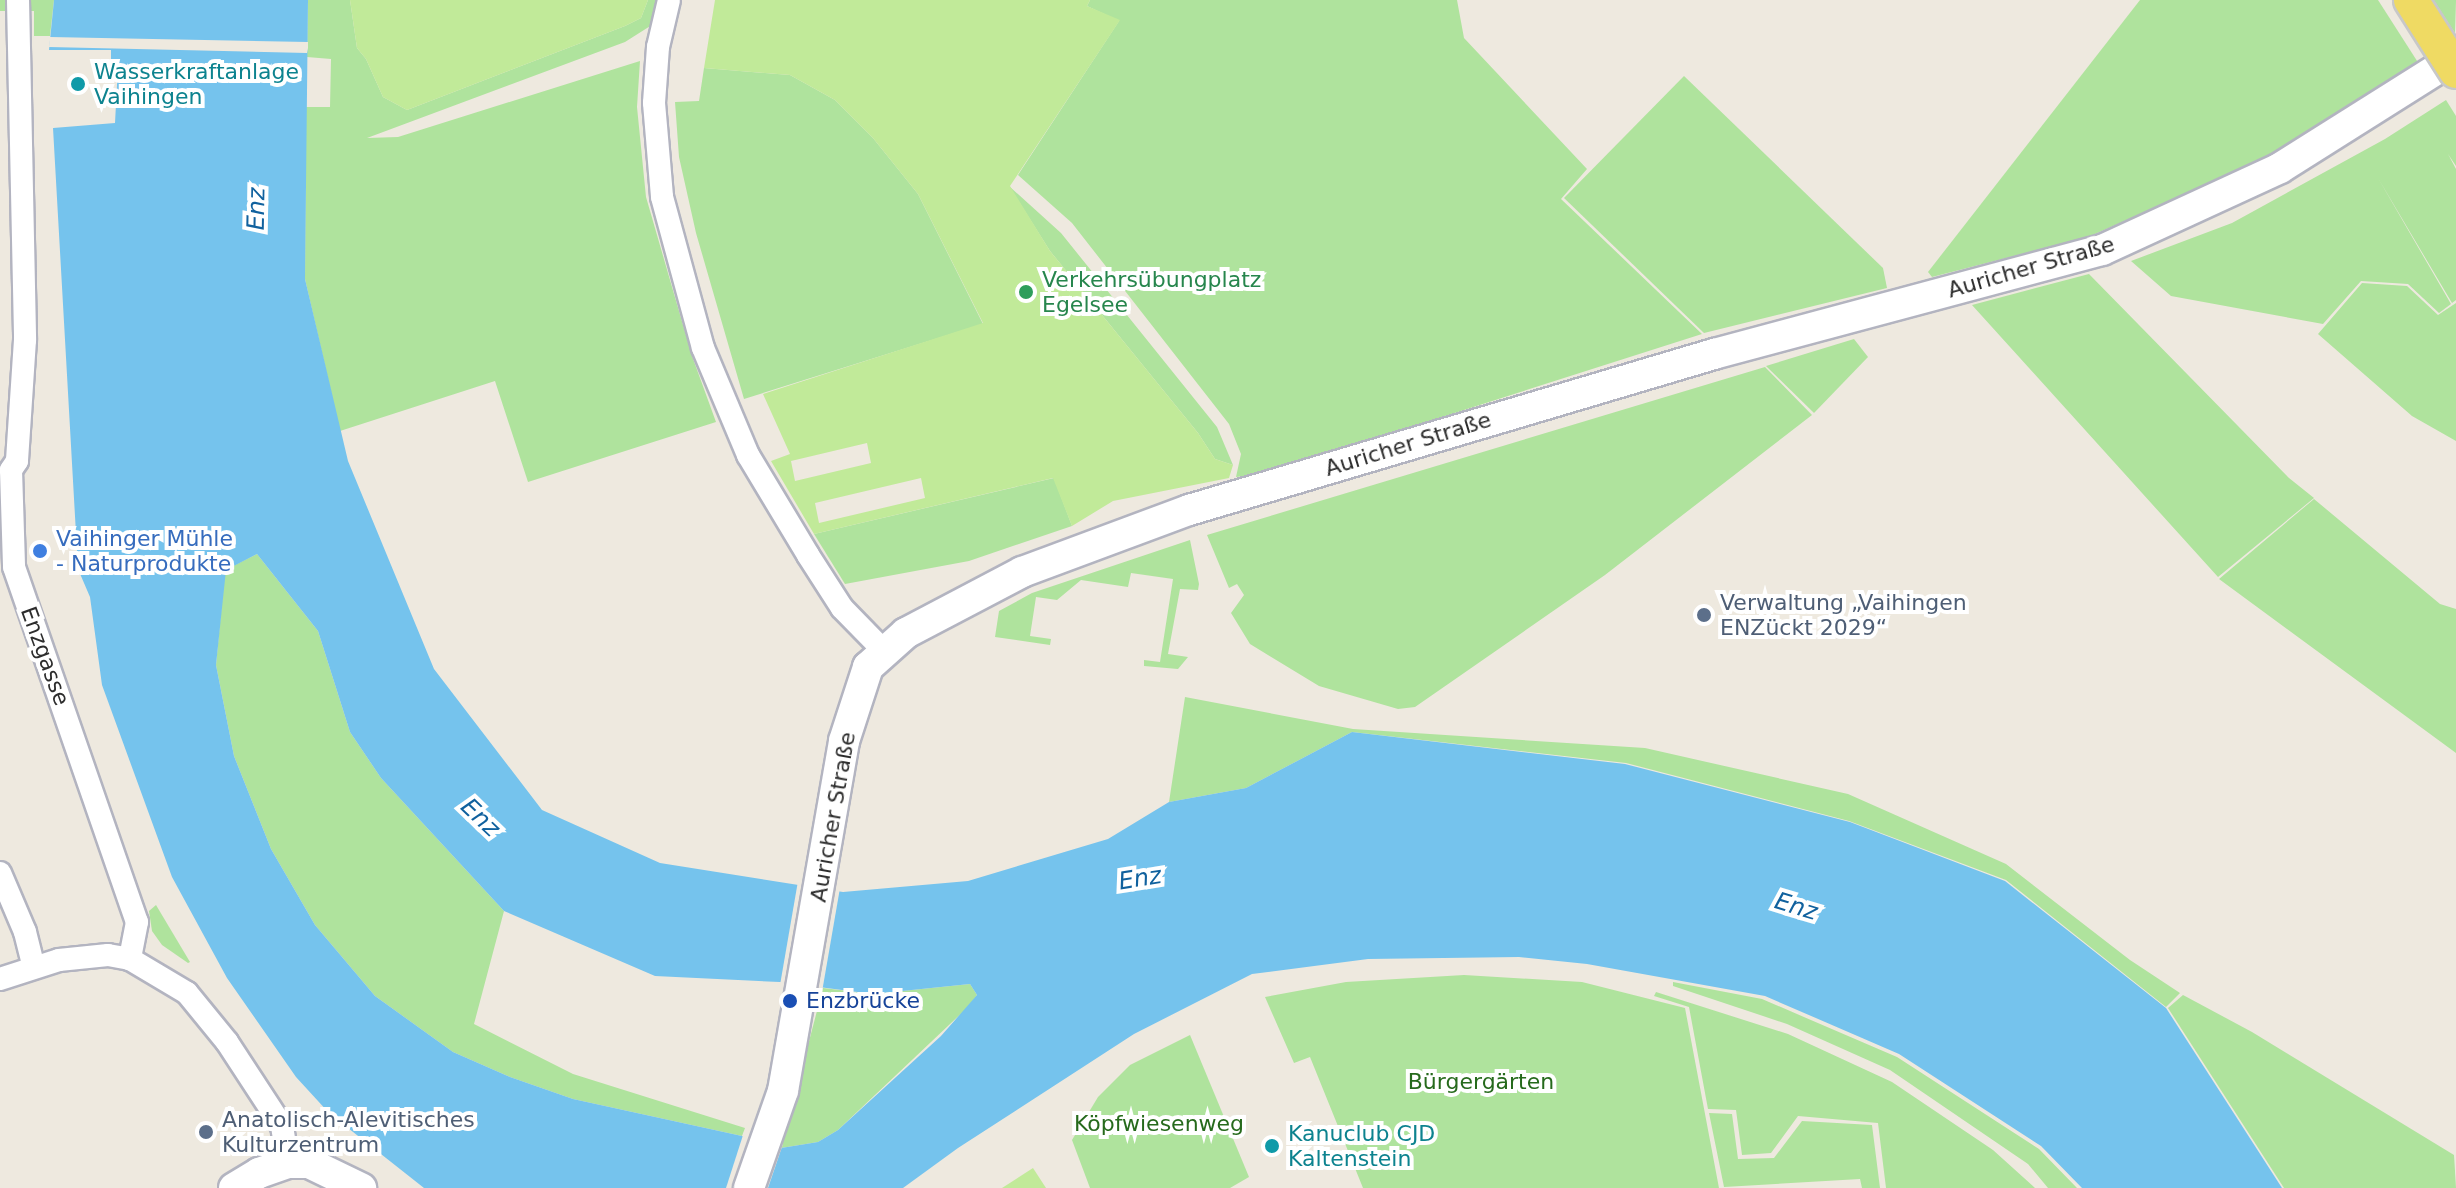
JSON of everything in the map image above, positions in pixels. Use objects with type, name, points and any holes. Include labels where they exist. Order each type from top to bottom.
[{"type":"main road","points":[[2411,0],[2456,71]]},
{"type":"street","name":"Enzgasse","points":[[18,0],[25,340],[17,461],[11,470],[14,567],[137,922],[130,959]]},
{"type":"street","points":[[669,0],[658,47],[654,103],[662,197],[703,348],[748,455],[842,608],[884,651]]},
{"type":"street","name":"Auricher Straße","points":[[749,1188],[783,1091],[844,741],[868,667],[884,651],[935,615],[1022,572],[1189,510],[1714,354],[2102,250],[2280,168],[2456,57]]},
{"type":"street","points":[[0,873],[25,932],[34,967]]},
{"type":"street","points":[[0,979],[34,967],[84,957],[130,959],[187,993],[227,1042],[282,1126],[288,1163]]},
{"type":"street","points":[[234,1188],[259,1173],[288,1163],[309,1163],[361,1188]]},
{"type":"green space","points":[[0,0],[54,0],[50,36],[34,36],[34,11],[0,11]]},
{"type":"green space","points":[[308,0],[350,0],[357,48],[366,59],[383,97],[407,110],[625,26],[641,18],[648,0],[659,0],[655,23],[625,42],[367,138],[398,137],[640,61],[637,107],[646,197],[692,356],[716,422],[528,482],[495,381],[340,431],[305,279],[306,107],[330,107],[331,59],[307,57]]},
{"type":"green space","points":[[350,0],[648,0],[641,18],[625,26],[407,110],[383,97],[366,59],[357,48]]},
{"type":"green space","name":"Verkehrsübungplatz Egelsee","points":[[715,0],[1090,0],[1087,6],[1120,20],[1010,186],[1050,251],[1198,433],[1215,459],[1233,465],[1229,478],[1113,501],[1072,526],[1053,478],[814,534],[771,461],[790,454],[763,394],[983,323],[918,194],[873,138],[835,100],[790,75],[704,68]],"holes":[[[867,443],[871,463],[795,481],[791,461]],[[921,478],[925,498],[819,523],[815,503]]]},
{"type":"green space","points":[[1090,0],[1457,0],[1464,38],[1587,169],[1561,199],[1702,334],[1263,474],[1236,477],[1241,454],[1229,424],[1072,223],[1018,175],[1119,21],[1087,6]]},
{"type":"green space","points":[[2140,0],[2378,0],[2419,64],[2270,157],[2088,237],[1932,277],[1928,272]]},
{"type":"green space","points":[[2432,0],[2456,0],[2455,33]]},
{"type":"green space","points":[[704,68],[790,75],[835,100],[873,138],[918,194],[983,324],[744,399],[696,233],[679,157],[675,102],[699,101]]},
{"type":"green space","points":[[1684,76],[1883,268],[1887,288],[1704,333],[1564,198]]},
{"type":"green space","points":[[2446,100],[2456,116],[2456,166],[2448,154],[2456,169],[2456,300],[2452,303],[2378,178],[2451,304],[2439,313],[2408,284],[2361,281],[2323,324],[2171,296],[2131,261],[2232,223],[2385,139]]},
{"type":"green space","points":[[1009,186],[1061,233],[1217,427],[1233,465],[1215,459],[1198,433],[1050,251]]},
{"type":"green space","points":[[2089,274],[2289,478],[2314,498],[2218,577],[1972,305]]},
{"type":"green space","points":[[2362,283],[2407,286],[2438,315],[2456,303],[2456,441],[2412,416],[2318,334]]},
{"type":"green space","points":[[1854,339],[1868,357],[1814,413],[1766,366]]},
{"type":"green space","points":[[1765,367],[1812,415],[1605,575],[1415,707],[1398,709],[1319,686],[1250,644],[1231,613],[1244,595],[1237,584],[1229,588],[1207,535]]},
{"type":"green space","points":[[1054,478],[1072,526],[969,561],[845,584],[814,534]]},
{"type":"green space","points":[[2314,499],[2440,604],[2456,609],[2456,753],[2219,579]]},
{"type":"green space","points":[[1190,540],[1199,584],[1198,590],[1180,589],[1168,654],[1188,657],[1178,669],[1144,666],[1144,660],[1160,662],[1173,579],[1131,573],[1128,587],[1081,580],[1057,600],[1036,597],[1030,636],[1051,639],[1050,645],[995,637],[999,611],[1032,593]]},
{"type":"green space","points":[[257,554],[318,631],[350,732],[381,778],[504,911],[474,1024],[573,1074],[745,1128],[742,1136],[573,1099],[510,1077],[453,1052],[375,996],[315,925],[271,849],[234,756],[216,665],[225,570]]},
{"type":"green space","points":[[1185,697],[1353,729],[1645,748],[1848,794],[2006,864],[2130,960],[2180,993],[2166,1007],[2006,880],[1849,821],[1626,763],[1352,732],[1246,788],[1169,802]]},
{"type":"green space","points":[[156,905],[190,962],[162,945],[152,931],[149,911]]},
{"type":"green space","name":"Bürgergärten","points":[[1464,975],[1582,982],[1685,1008],[1719,1188],[1363,1188],[1310,1057],[1294,1063],[1265,997],[1346,982]]},
{"type":"green space","points":[[1673,982],[1762,999],[1897,1057],[2039,1149],[2077,1188],[2048,1188],[2028,1164],[1890,1070],[1787,1024],[1673,986]]},
{"type":"green space","points":[[970,984],[977,995],[968,1007],[838,1130],[818,1142],[781,1148],[823,988],[873,994]]},
{"type":"green space","points":[[1656,992],[1788,1034],[1892,1082],[1993,1150],[2035,1188],[1886,1188],[1878,1123],[1798,1116],[1771,1153],[1742,1155],[1736,1110],[1708,1109],[1689,1007],[1654,996]]},
{"type":"green space","points":[[2183,995],[2252,1032],[2454,1155],[2456,1188],[2284,1188],[2168,1008]]},
{"type":"green space","name":"Köpfwiesenweg","points":[[1190,1035],[1249,1177],[1230,1188],[1090,1188],[1072,1140],[1098,1097],[1130,1065]]},
{"type":"green space","points":[[1709,1113],[1732,1114],[1738,1159],[1774,1158],[1802,1121],[1872,1125],[1880,1188],[1862,1188],[1860,1179],[1724,1187]]},
{"type":"green space","points":[[1033,1168],[1046,1188],[1002,1188]]},
{"type":"water","name":"Enz","points":[[54,0],[308,0],[305,279],[348,461],[434,669],[542,810],[660,863],[843,892],[968,881],[1108,839],[1169,802],[1246,788],[1352,732],[1625,764],[1850,822],[2005,881],[2166,1008],[2282,1188],[2082,1188],[2041,1146],[1899,1054],[1765,996],[1587,964],[1519,957],[1368,959],[1252,974],[1134,1034],[958,1148],[903,1188],[424,1188],[329,1113],[296,1077],[227,978],[172,877],[102,685],[90,597],[78,569],[53,128],[115,123],[118,66],[111,65],[111,50],[49,50]],"holes":[[[257,554],[318,631],[350,732],[381,778],[504,911],[655,976],[780,982],[873,994],[970,984],[977,995],[941,1036],[838,1130],[818,1142],[781,1148],[742,1136],[573,1099],[510,1077],[453,1052],[375,996],[315,925],[271,849],[234,756],[216,665],[226,570]]]},
{"type":"pier","points":[[50,37],[308,42],[308,48],[307,53],[49,47]]},
{"type":"pier","points":[[798,881],[840,888],[822,992],[780,985]]},
{"type":"pier","points":[[744,1132],[783,1144],[768,1188],[726,1188]]},
{"type":"place","name":"Wasserkraftanlage Vaihingen","points":[[78,84]]},
{"type":"place","name":"Verkehrsübungplatz Egelsee","points":[[1026,292]]},
{"type":"place","name":"Vaihinger Mühle - Naturprodukte","points":[[40,551]]},
{"type":"place","name":"Verwaltung „Vaihingen ENZückt 2029“","points":[[1704,615]]},
{"type":"place","name":"Enzbrücke","points":[[790,1001]]},
{"type":"place","name":"Anatolisch-Alevitisches Kulturzentrum","points":[[206,1132]]},
{"type":"place","name":"Kanuclub CJD Kaltenstein","points":[[1272,1146]]}]
